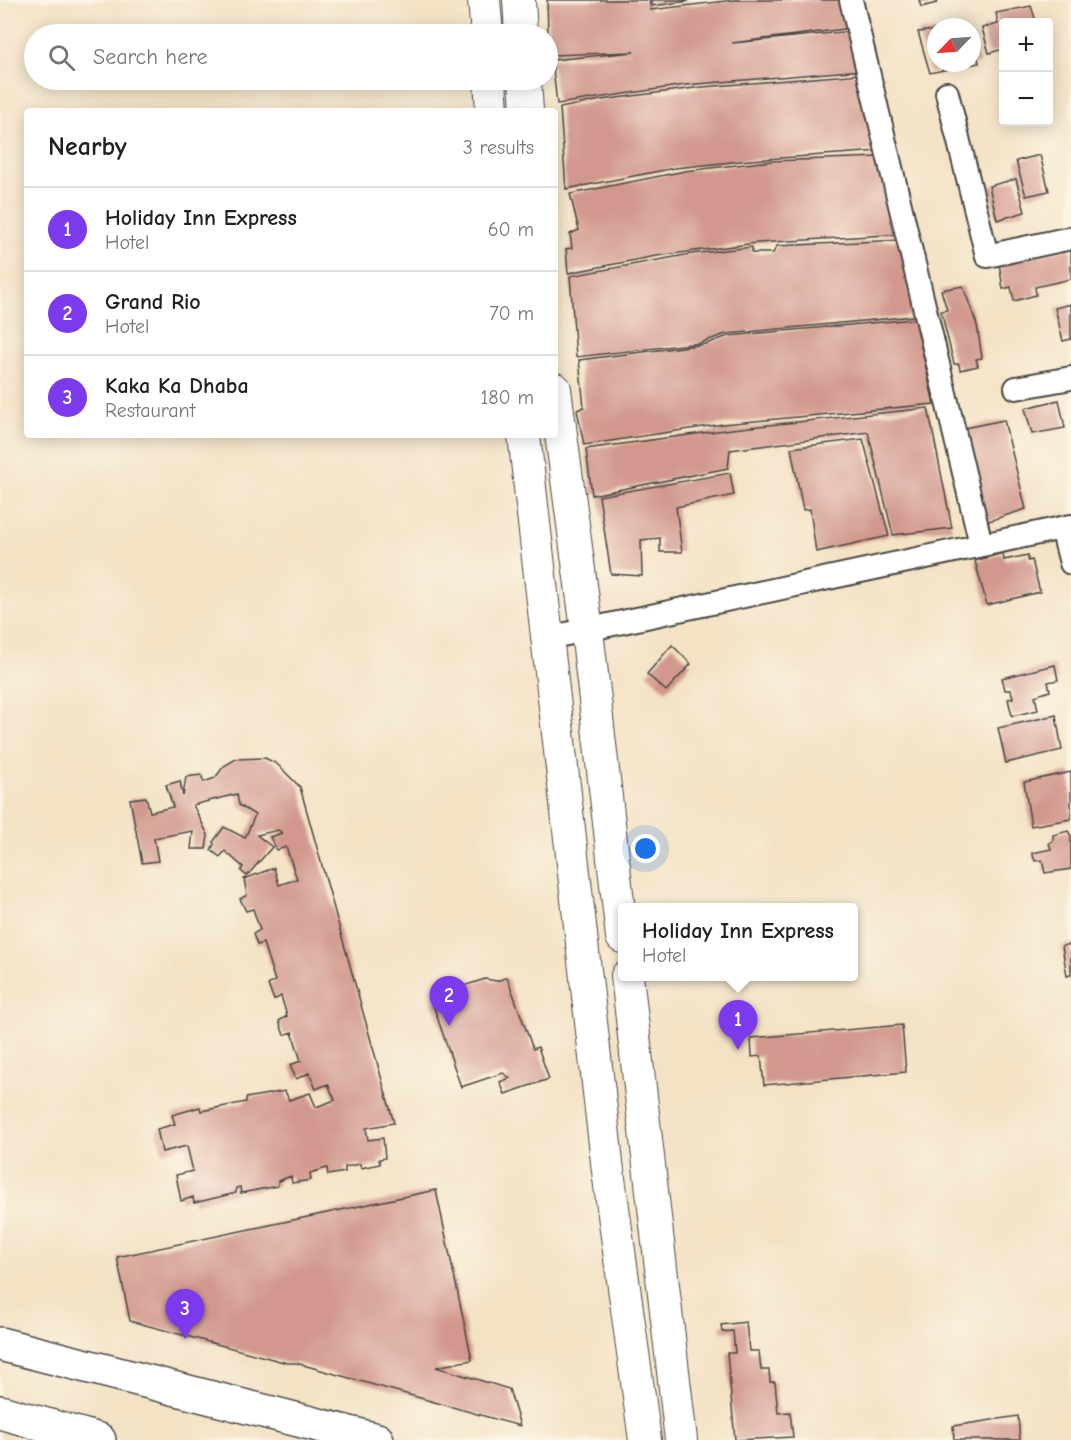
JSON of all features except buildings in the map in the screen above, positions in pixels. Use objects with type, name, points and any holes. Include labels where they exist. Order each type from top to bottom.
[{"type":"main road","points":[[484,0],[486,24]]},
{"type":"main road","points":[[519,0],[520,24]]},
{"type":"main road","points":[[491,90],[492,108]]},
{"type":"main road","points":[[526,90],[527,108]]},
{"type":"main road","points":[[558,412],[587,630],[618,903]]},
{"type":"main road","points":[[524,438],[608,1171],[645,1440]]},
{"type":"main road","points":[[628,981],[681,1440]]},
{"type":"main road","points":[[0,1344],[370,1439]]},
{"type":"main road","points":[[0,1412],[99,1440]]},
{"type":"street","points":[[851,0],[981,544]]},
{"type":"street","points":[[947,93],[987,256],[1071,238]]},
{"type":"street","points":[[1016,388],[1071,378]]},
{"type":"street","points":[[548,638],[1066,527],[1071,564]]},
{"type":"place","name":"Grand Rio","points":[[449,1026]]},
{"type":"place","name":"Holiday Inn Express","points":[[738,1050]]},
{"type":"place","name":"Kaka Ka Dhaba","points":[[185,1339]]}]
